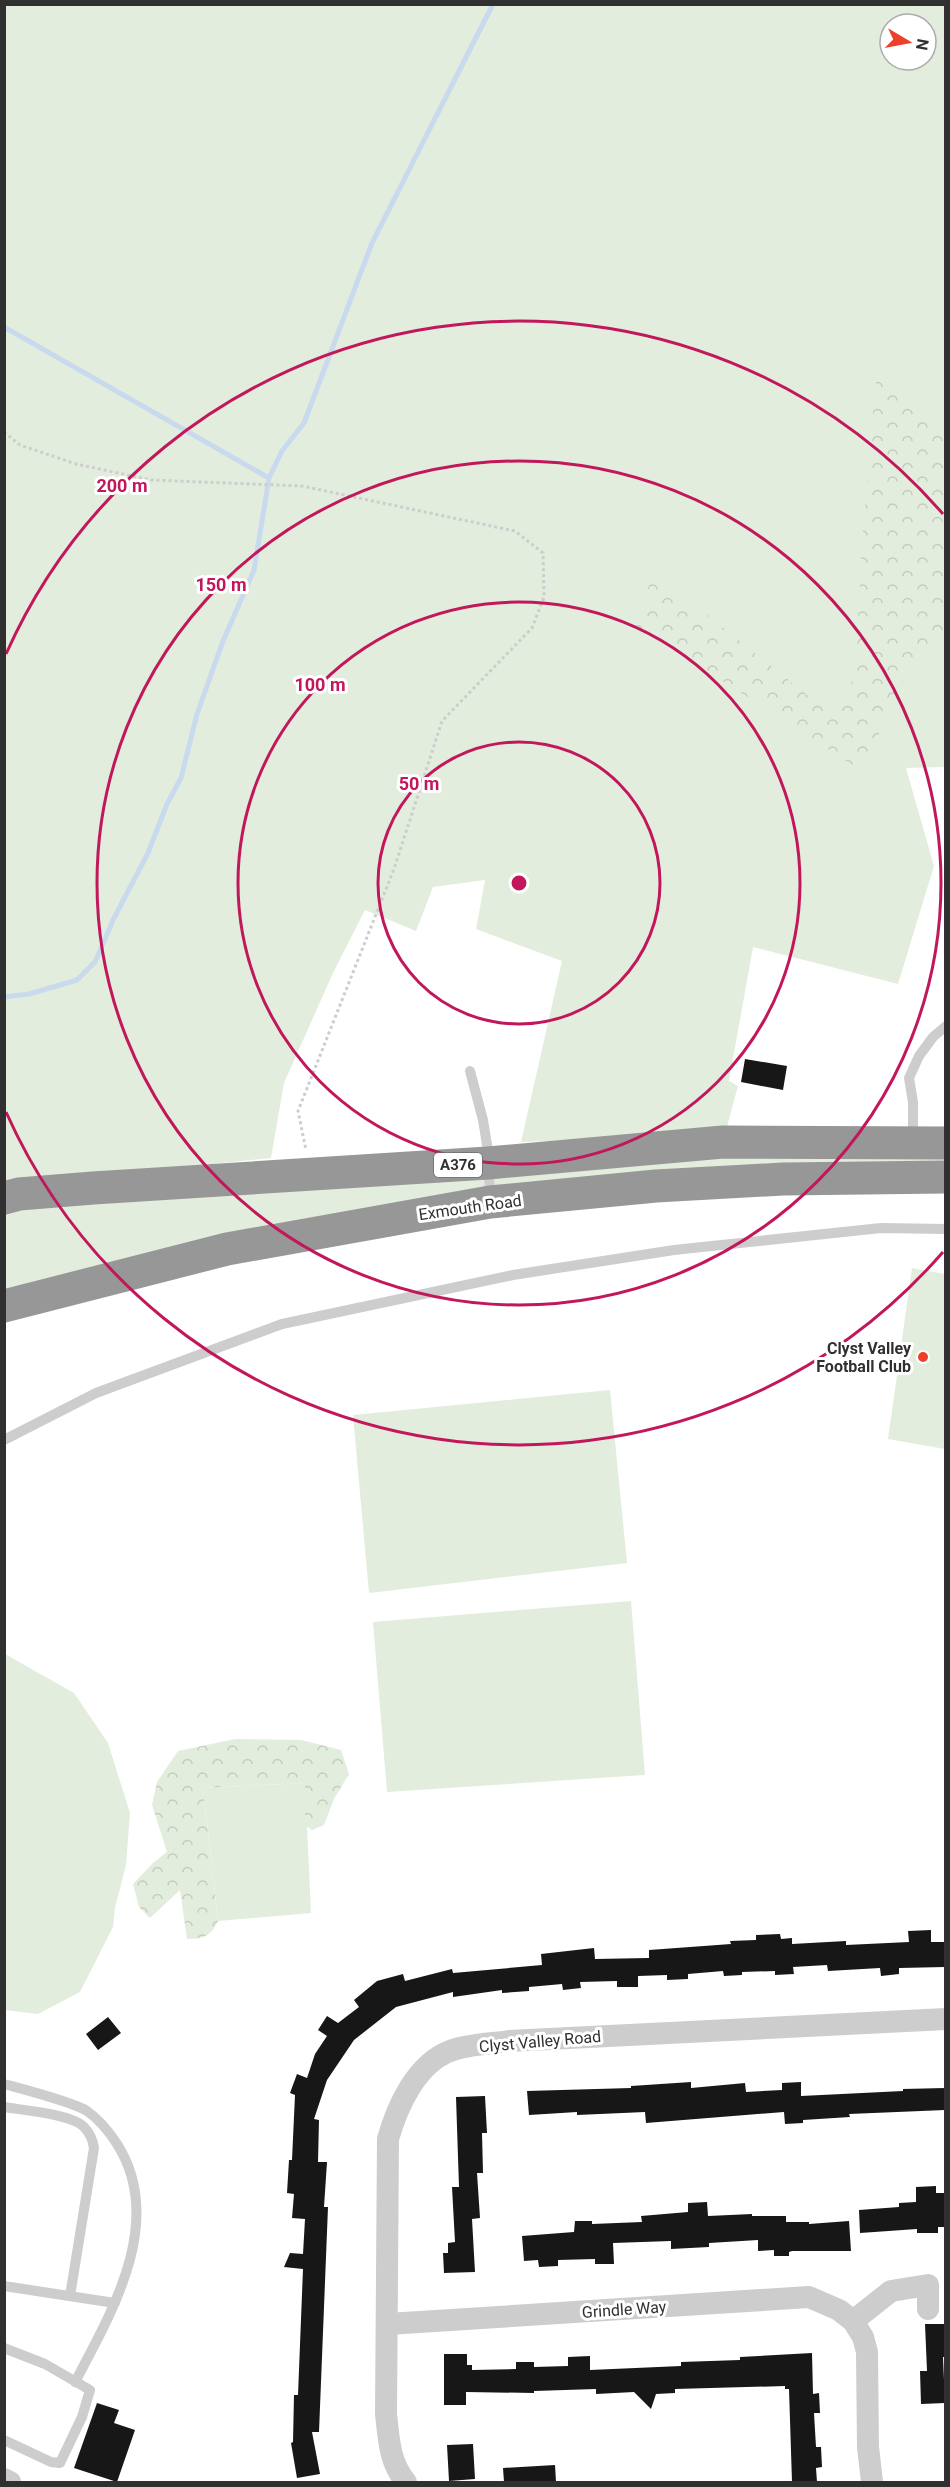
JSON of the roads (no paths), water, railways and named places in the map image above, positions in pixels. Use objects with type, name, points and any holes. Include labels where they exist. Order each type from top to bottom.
[{"type":"highway","name":"A376","points":[[4,1198],[19,1194],[488,1163],[723,1142],[945,1143]]},
{"type":"highway","name":"Exmouth Road","points":[[7,1306],[227,1249],[490,1202],[656,1186],[783,1179],[945,1176]]},
{"type":"street","name":"Clyst Valley Road","points":[[406,2482],[396,2471],[390,2452],[386,2414],[388,2139],[394,2118],[411,2087],[430,2062],[450,2051],[509,2041],[945,2019]]},
{"type":"street","points":[[872,2482],[868,2447],[867,2352],[863,2337],[853,2321],[891,2291],[928,2278],[928,2309]]},
{"type":"street","name":"Grindle Way","points":[[388,2324],[809,2297],[839,2310],[853,2321]]},
{"type":"street","points":[[4,2479],[10,2482]]},
{"type":"lane","points":[[913,1143],[913,1102],[909,1078],[919,1056],[933,1037],[945,1026]]},
{"type":"lane","points":[[470,1071],[483,1120],[490,1202]]},
{"type":"lane","points":[[4,1440],[96,1393],[282,1324],[513,1275],[674,1250],[881,1228],[945,1229]]},
{"type":"lane","points":[[4,2084],[84,2109],[103,2123],[125,2157],[135,2187],[138,2213],[130,2259],[115,2303],[75,2382]]},
{"type":"lane","points":[[4,2107],[68,2119],[83,2125],[93,2140],[94,2148],[70,2296]]},
{"type":"lane","points":[[4,2286],[115,2303]]},
{"type":"lane","points":[[4,2348],[45,2364],[90,2390],[82,2417],[60,2463],[51,2462],[4,2440]]},
{"type":"waterway","points":[[4,997],[29,994],[77,980],[95,962],[114,918],[148,853],[167,804],[181,778],[197,714],[223,641],[254,570],[269,478],[282,451],[304,423],[372,243],[493,4]]},
{"type":"waterway","points":[[4,327],[269,478]]},
{"type":"place","name":"Clyst Valley Football Club","points":[[923,1357]]}]
